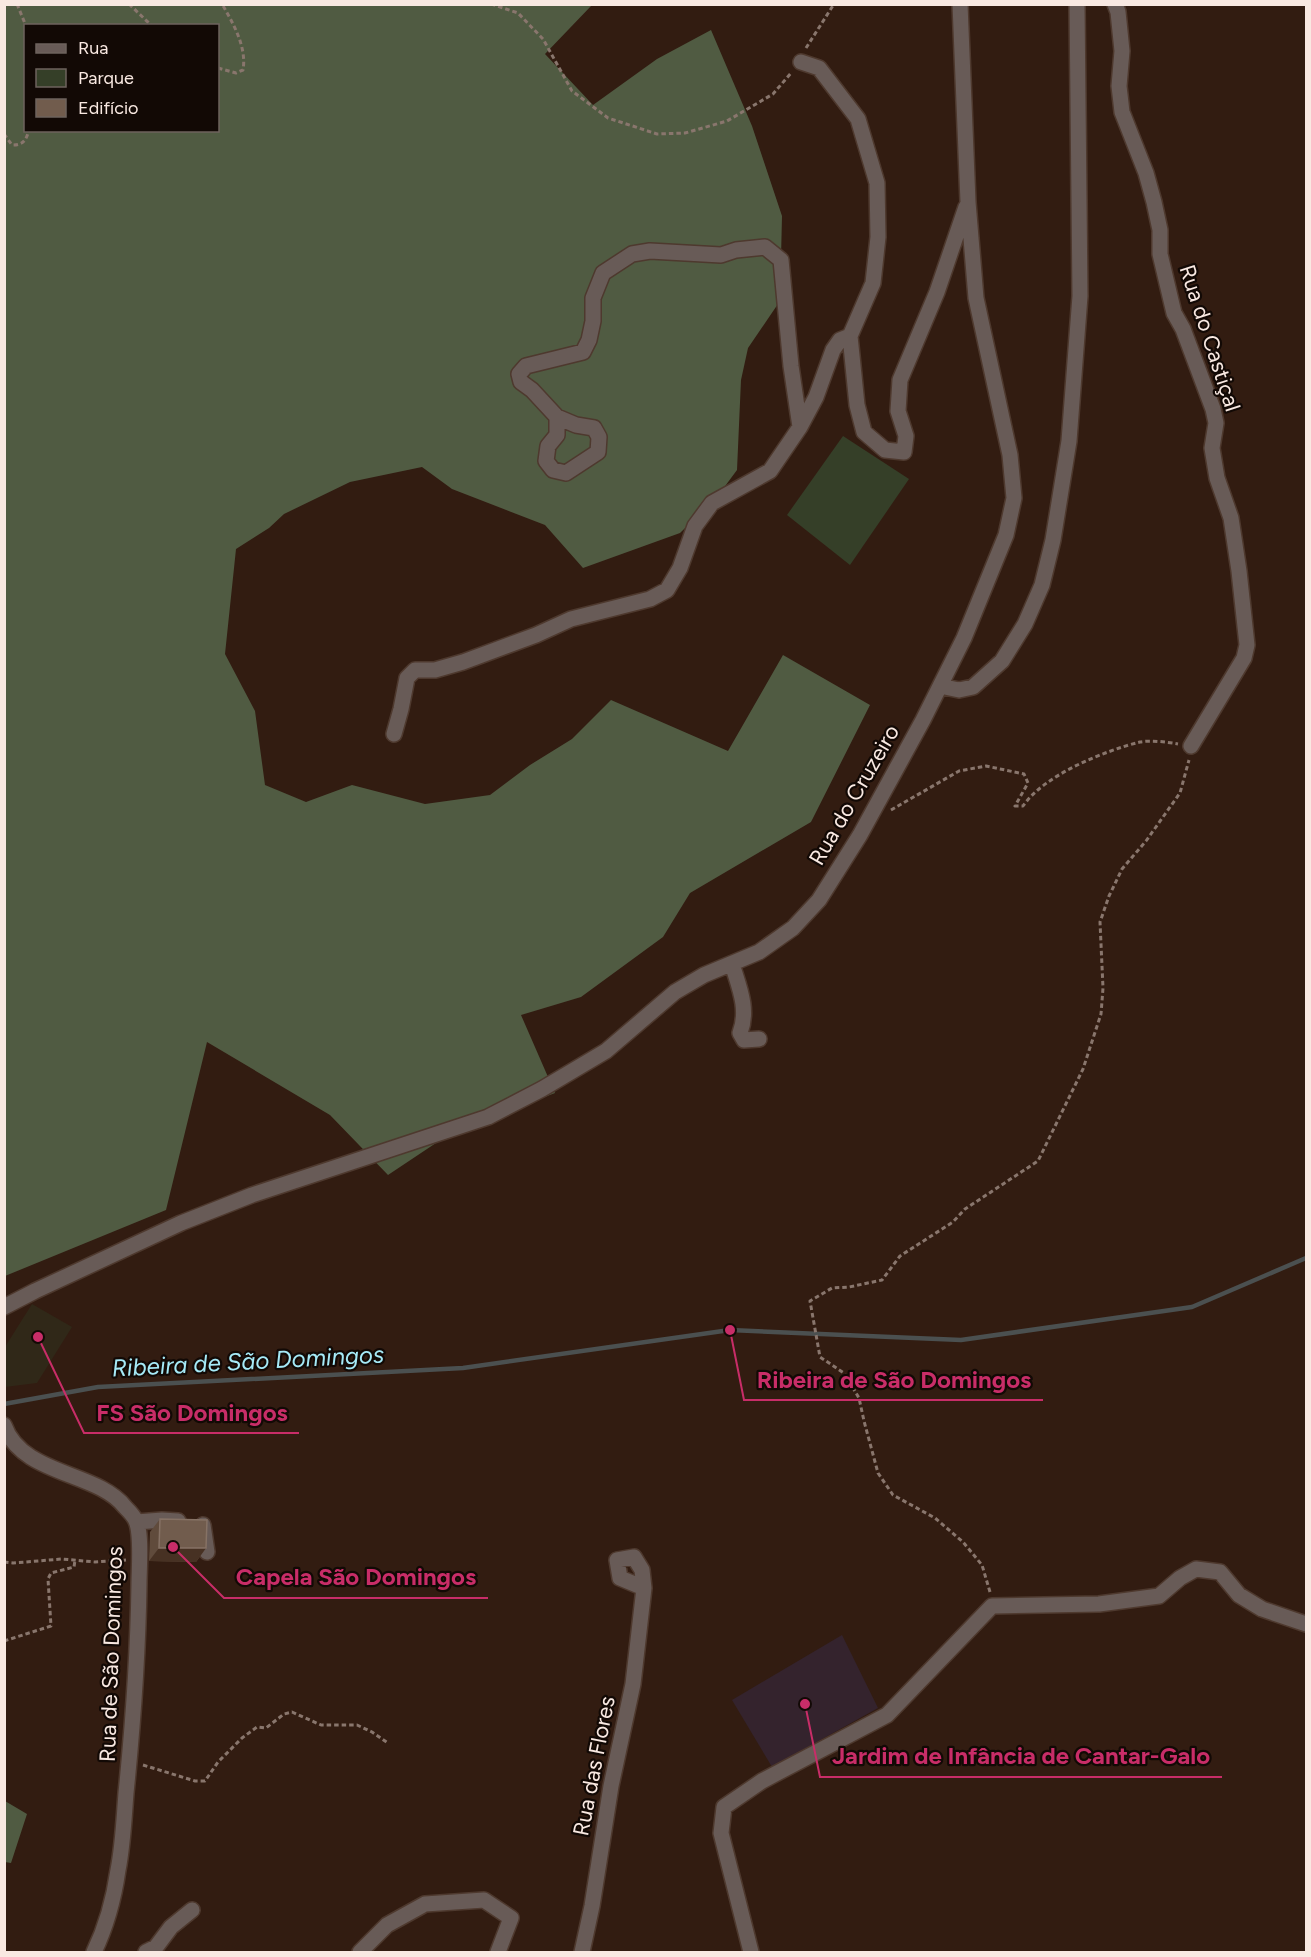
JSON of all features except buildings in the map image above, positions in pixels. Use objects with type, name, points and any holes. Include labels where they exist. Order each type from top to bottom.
[{"type":"street","name":"Rua do Cruzeiro","points":[[4,1307],[182,1223],[252,1195],[488,1117],[542,1089],[606,1051],[675,992],[704,975],[759,952],[793,928],[819,900],[873,812],[964,638],[1006,535],[1014,498],[1010,455],[975,298],[968,202],[960,4]]},
{"type":"street","points":[[940,686],[960,690],[973,687],[1002,661],[1025,624],[1042,585],[1053,540],[1069,441],[1080,296],[1077,4]]},
{"type":"street","name":"Rua do Castiçal","points":[[1115,4],[1122,51],[1119,86],[1122,112],[1146,173],[1154,202],[1160,230],[1160,254],[1174,313],[1183,329],[1214,409],[1216,423],[1212,448],[1218,478],[1231,518],[1239,571],[1246,645],[1244,658],[1191,751]]},
{"type":"street","points":[[801,62],[819,68],[858,119],[877,183],[878,237],[873,283],[850,336],[857,405],[864,432],[885,450],[904,452],[906,436],[898,411],[900,380],[937,292],[968,202]]},
{"type":"street","points":[[557,417],[532,390],[521,382],[519,374],[526,366],[583,352],[590,340],[593,298],[603,273],[632,254],[650,251],[721,255],[736,250],[765,247],[781,260],[790,366],[800,427]]},
{"type":"street","points":[[393,734],[401,709],[406,678],[415,670],[435,670],[463,662],[536,635],[571,619],[650,600],[667,590],[680,568],[695,526],[712,503],[770,471],[800,427],[816,397],[833,350],[840,340],[850,336]]},
{"type":"street","points":[[732,964],[745,1010],[740,1033],[744,1040],[759,1039]]},
{"type":"street","name":"Rua de São Domingos","points":[[7,1430],[22,1450],[42,1463],[106,1491],[123,1504],[137,1522],[138,1648],[129,1761],[118,1870],[103,1934],[94,1953]]},
{"type":"street","points":[[137,1522],[162,1520],[203,1522],[207,1552]]},
{"type":"street","points":[[751,1953],[721,1833],[724,1807],[762,1781],[887,1715],[992,1606],[1099,1604],[1159,1596],[1180,1578],[1197,1569],[1220,1572],[1239,1595],[1262,1609],[1306,1624]]},
{"type":"street","name":"Rua das Flores","points":[[582,1953],[592,1906],[611,1786],[633,1684],[644,1588]]},
{"type":"street","points":[[360,1953],[387,1925],[425,1904],[484,1900],[511,1918],[498,1953]]},
{"type":"street","points":[[146,1953],[156,1947],[171,1927],[192,1910]]},
{"type":"path","points":[[17,4],[25,24]]},
{"type":"path","points":[[129,4],[150,24]]},
{"type":"path","points":[[219,68],[236,73],[243,70],[244,62],[242,49],[230,17],[222,4]]},
{"type":"path","points":[[491,4],[518,13],[543,39],[572,91],[608,118],[657,134],[685,133],[726,121],[773,94],[801,62],[804,51],[834,4]]},
{"type":"path","points":[[4,134],[12,145],[19,145],[26,140],[28,132]]},
{"type":"path","points":[[873,812],[885,814],[959,771],[986,766],[1024,774],[1028,783],[1015,806],[1023,806],[1032,794],[1054,777],[1119,749],[1143,742],[1170,742],[1191,751],[1180,793],[1146,841],[1122,869],[1109,896],[1100,922],[1101,1014],[1083,1070],[1051,1139],[1038,1161],[965,1209],[953,1222],[900,1256],[882,1280],[832,1288],[810,1301],[815,1340],[820,1357],[844,1373],[859,1398],[878,1473],[893,1495],[935,1518],[963,1542],[982,1565],[989,1586],[992,1606]]},
{"type":"path","points":[[4,1562],[62,1559],[95,1562],[139,1559]]},
{"type":"path","points":[[4,1641],[51,1626],[48,1579],[51,1573],[74,1567],[75,1560]]},
{"type":"path","points":[[129,1761],[195,1781],[204,1781],[218,1762],[242,1737],[257,1727],[266,1728],[284,1714],[292,1712],[321,1725],[357,1725],[388,1743]]},
{"type":"shaded area","points":[[32,1304],[72,1327],[37,1383],[5,1387],[5,1347]]},
{"type":"shaded area","points":[[842,1635],[878,1708],[772,1767],[732,1700]]},
{"type":"green space","points":[[5,5],[592,5],[545,54],[593,105],[657,59],[711,30],[752,126],[782,216],[780,301],[748,348],[741,380],[737,470],[717,497],[680,533],[583,568],[545,525],[452,489],[422,467],[350,482],[284,514],[269,528],[236,549],[225,654],[255,711],[265,785],[306,802],[352,785],[425,804],[490,795],[530,765],[572,739],[611,700],[728,751],[783,655],[870,705],[811,822],[690,893],[663,937],[581,997],[521,1015],[555,1093],[448,1135],[388,1175],[330,1115],[207,1042],[166,1210],[5,1276]]},
{"type":"green space","points":[[843,436],[909,479],[850,565],[787,515]]},
{"type":"green space","points":[[5,1801],[27,1814],[11,1863],[5,1862]]},
{"type":"waterway","name":"Ribeira de São Domingos","points":[[4,1404],[98,1387],[463,1368],[730,1330],[961,1340],[1192,1307],[1306,1258]]},
{"type":"place","name":"Ribeira de São Domingos","points":[[730,1330]]},
{"type":"place","name":"FS São Domingos","points":[[38,1337]]},
{"type":"place","name":"Capela São Domingos","points":[[173,1547]]},
{"type":"place","name":"Jardim de Infância de Cantar-Galo","points":[[805,1704]]}]
